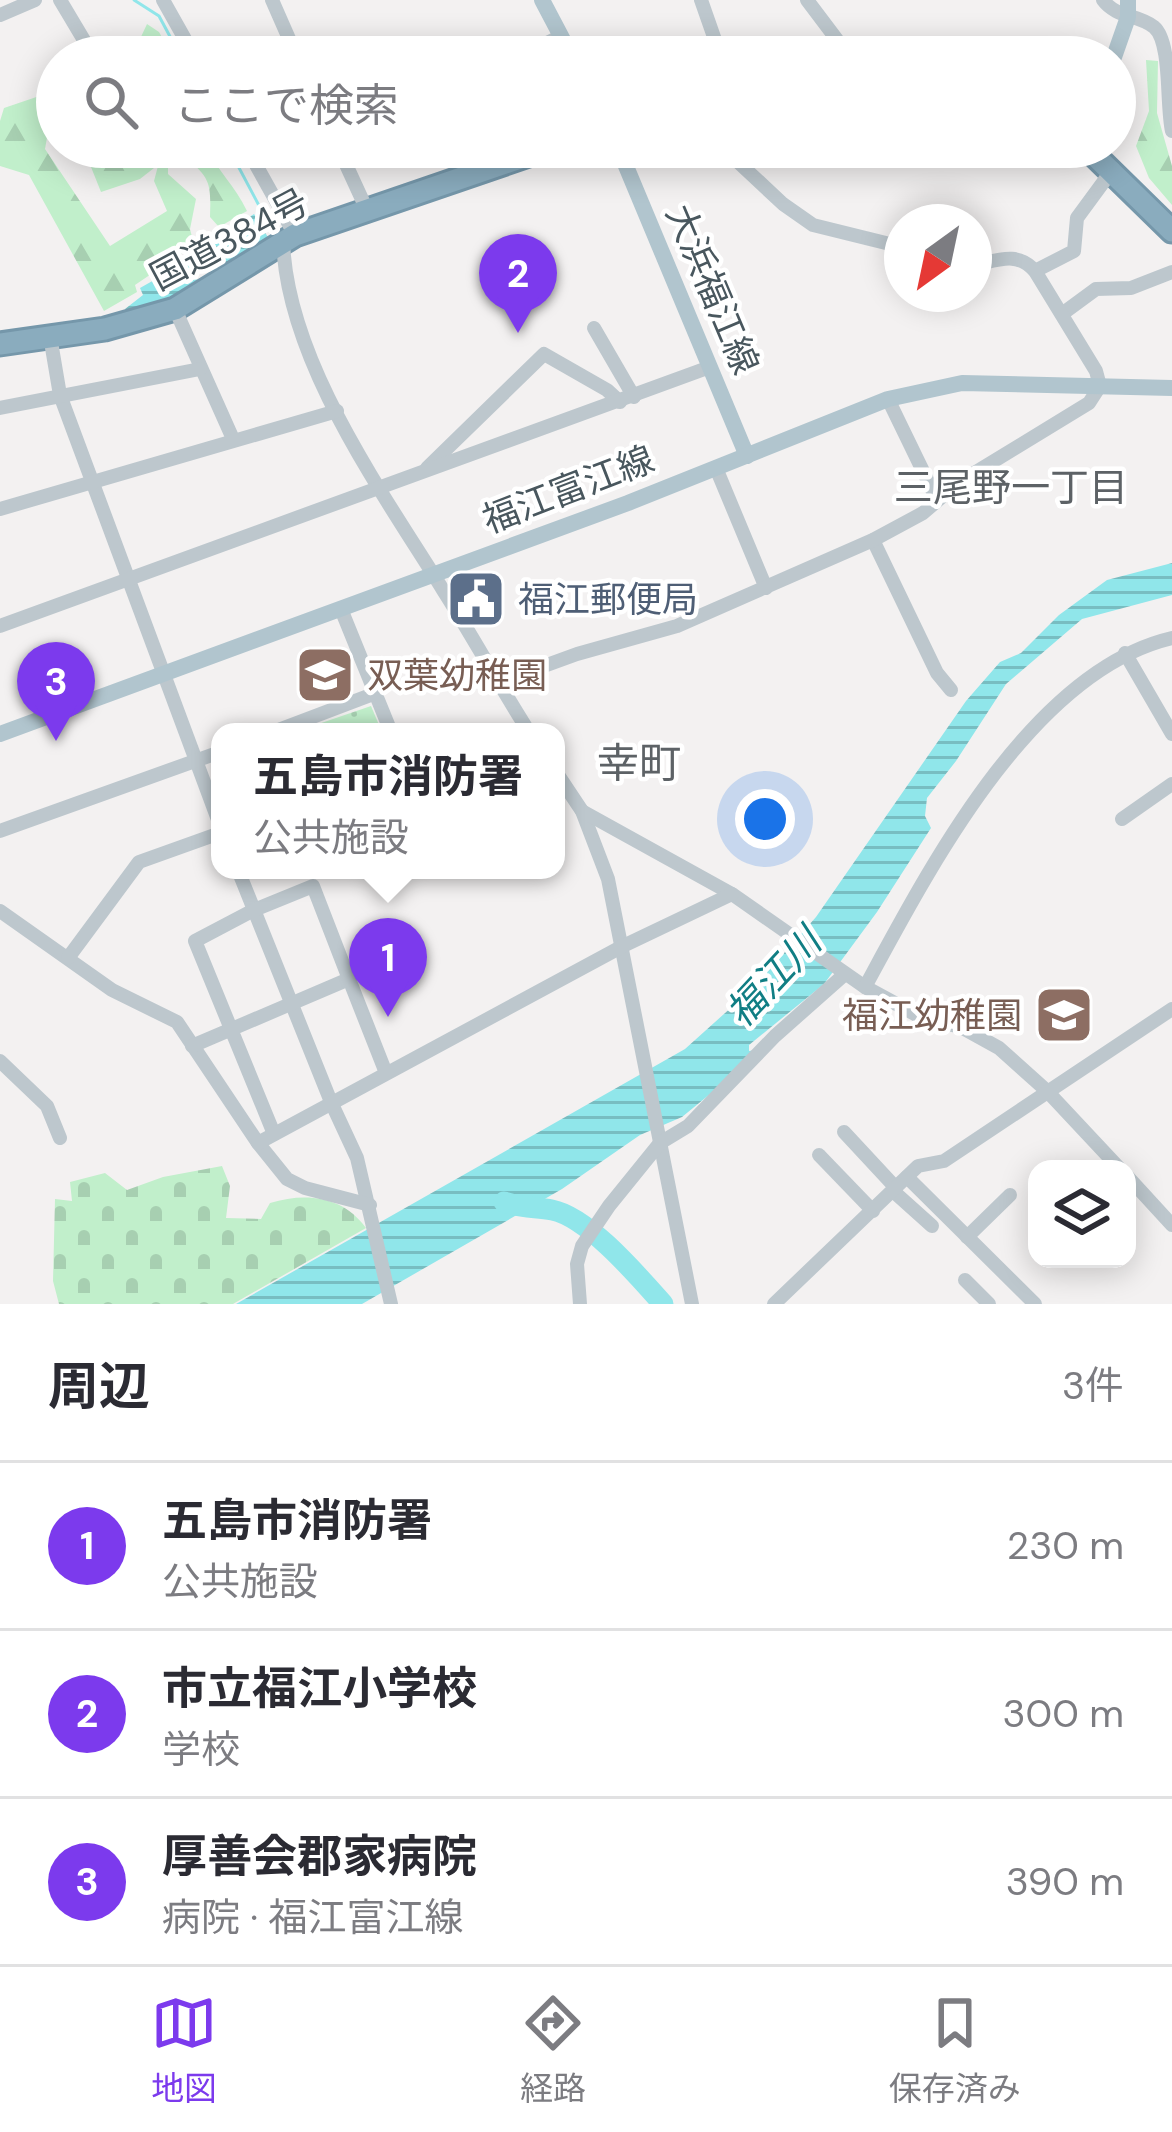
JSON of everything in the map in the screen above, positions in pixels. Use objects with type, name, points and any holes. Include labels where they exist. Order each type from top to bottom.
[{"type":"highway","name":"国道384号","points":[[0,344],[105,329],[175,309],[289,238],[488,168]]},
{"type":"highway","points":[[1113,169],[1172,231]]},
{"type":"main road","points":[[542,0],[561,36]]},
{"type":"main road","name":"大浜福江線","points":[[627,168],[747,456]]},
{"type":"main road","name":"福江富江線","points":[[0,734],[716,468],[888,399],[962,383],[1172,388]]},
{"type":"street","points":[[0,15],[35,0]]},
{"type":"street","points":[[60,0],[81,36]]},
{"type":"street","points":[[163,0],[183,36]]},
{"type":"street","points":[[272,0],[288,36]]},
{"type":"street","points":[[701,0],[714,36]]},
{"type":"street","points":[[806,0],[834,36]]},
{"type":"street","points":[[1103,0],[1108,8],[1128,9],[1163,39],[1172,131]]},
{"type":"street","points":[[256,168],[289,238],[284,275],[337,411],[500,682],[519,723]]},
{"type":"street","points":[[348,168],[366,208]]},
{"type":"street","points":[[744,168],[813,225],[884,243]]},
{"type":"street","points":[[1035,271],[1074,251],[1077,218],[1113,169]]},
{"type":"street","points":[[500,682],[677,626],[873,540],[923,513],[958,482],[1089,403],[1100,386],[1096,370],[1035,271],[1024,259],[992,261]]},
{"type":"street","points":[[1062,314],[1096,289],[1131,288],[1172,272]]},
{"type":"street","points":[[175,309],[233,439]]},
{"type":"street","points":[[594,328],[627,399]]},
{"type":"street","points":[[50,336],[60,395],[211,804]]},
{"type":"street","points":[[424,472],[544,354],[627,399]]},
{"type":"street","points":[[0,626],[710,368]]},
{"type":"street","points":[[0,408],[200,369]]},
{"type":"street","points":[[888,399],[937,500]]},
{"type":"street","points":[[0,509],[337,411]]},
{"type":"street","points":[[716,468],[766,589]]},
{"type":"street","points":[[873,540],[938,673],[952,690]]},
{"type":"street","points":[[341,609],[388,723]]},
{"type":"street","points":[[865,987],[970,808],[1001,766],[1056,706],[1125,653],[1172,638]]},
{"type":"street","points":[[1125,653],[1172,734]]},
{"type":"street","points":[[297,723],[376,693]]},
{"type":"street","points":[[0,830],[211,755]]},
{"type":"street","points":[[1122,819],[1172,784]]},
{"type":"street","points":[[565,786],[582,811],[608,880],[692,1304]]},
{"type":"street","points":[[582,811],[732,894],[865,987],[924,1019],[961,1027],[999,1048],[1112,1160]]},
{"type":"street","points":[[68,958],[139,862],[211,833]]},
{"type":"street","points":[[242,879],[357,1158],[391,1302]]},
{"type":"street","points":[[274,1134],[195,940],[314,886],[386,1073]]},
{"type":"street","points":[[258,1143],[623,946],[732,894]]},
{"type":"street","points":[[0,911],[112,990],[177,1022],[287,1179],[372,1212]]},
{"type":"street","points":[[576,1303],[582,1246],[609,1205],[660,1143],[688,1126],[845,974]]},
{"type":"street","points":[[192,1046],[349,979]]},
{"type":"street","points":[[774,1304],[918,1166],[944,1161],[1172,1009]]},
{"type":"street","points":[[0,1061],[47,1106],[60,1138]]},
{"type":"street","points":[[844,1132],[899,1185],[967,1237],[1026,1301]]},
{"type":"street","points":[[819,1155],[873,1211]]},
{"type":"street","points":[[899,1185],[932,1226]]},
{"type":"street","points":[[1136,1186],[1172,1225]]},
{"type":"street","points":[[967,1237],[1010,1195]]},
{"type":"street","points":[[965,1280],[989,1304]]},
{"type":"green space","points":[[147,24],[161,36],[141,36]]},
{"type":"green space","points":[[1146,60],[1158,61],[1157,113],[1172,166],[1172,205],[1149,178],[1136,146],[1149,111]]},
{"type":"green space","points":[[36,97],[36,168],[58,168],[110,246],[167,211],[154,181],[157,168],[168,168],[168,174],[196,199],[190,229],[194,245],[135,285],[137,292],[104,311],[29,175],[0,166],[4,108]]},
{"type":"green space","points":[[91,168],[154,168],[140,179],[101,192]]},
{"type":"green space","points":[[219,168],[247,211],[219,227],[210,217],[209,189],[199,170]]},
{"type":"green space","points":[[371,706],[378,723],[321,723]]},
{"type":"green space","points":[[222,1166],[230,1186],[226,1218],[261,1219],[270,1203],[310,1198],[335,1203],[366,1228],[233,1304],[59,1304],[53,1281],[55,1199],[72,1201],[70,1182],[105,1173],[127,1190],[163,1177]]},
{"type":"water","points":[[254,214],[269,239],[212,273],[199,251]]},
{"type":"water","points":[[186,262],[198,282],[156,308],[127,314],[125,309],[143,295],[140,288]]},
{"type":"water","name":"福江川","points":[[1172,563],[1172,595],[1082,619],[1006,684],[927,798],[925,816],[931,828],[824,984],[749,1045],[749,1051],[756,1050],[732,1076],[682,1117],[640,1135],[562,1189],[362,1304],[236,1304],[685,1049],[754,987],[816,917],[966,701],[1000,662],[1021,653],[1059,615],[1107,580]]},
{"type":"waterway","points":[[134,0],[159,16],[170,36]]},
{"type":"waterway","points":[[239,168],[264,215],[260,225]]},
{"type":"waterway","points":[[504,1202],[552,1210],[581,1224],[612,1249],[663,1304]]},
{"type":"place","name":"市立福江小学校","points":[[518,333]]},
{"type":"place","name":"福江郵便局","points":[[476,599]]},
{"type":"place","name":"双葉幼稚園","points":[[325,675]]},
{"type":"place","name":"厚善会郡家病院","points":[[56,741]]},
{"type":"place","name":"福江幼稚園","points":[[1064,1015]]},
{"type":"place","name":"五島市消防署","points":[[388,1017]]},
{"type":"district","name":"三尾野一丁目","points":[[1011,487]]},
{"type":"district","name":"幸町","points":[[639,763]]}]
